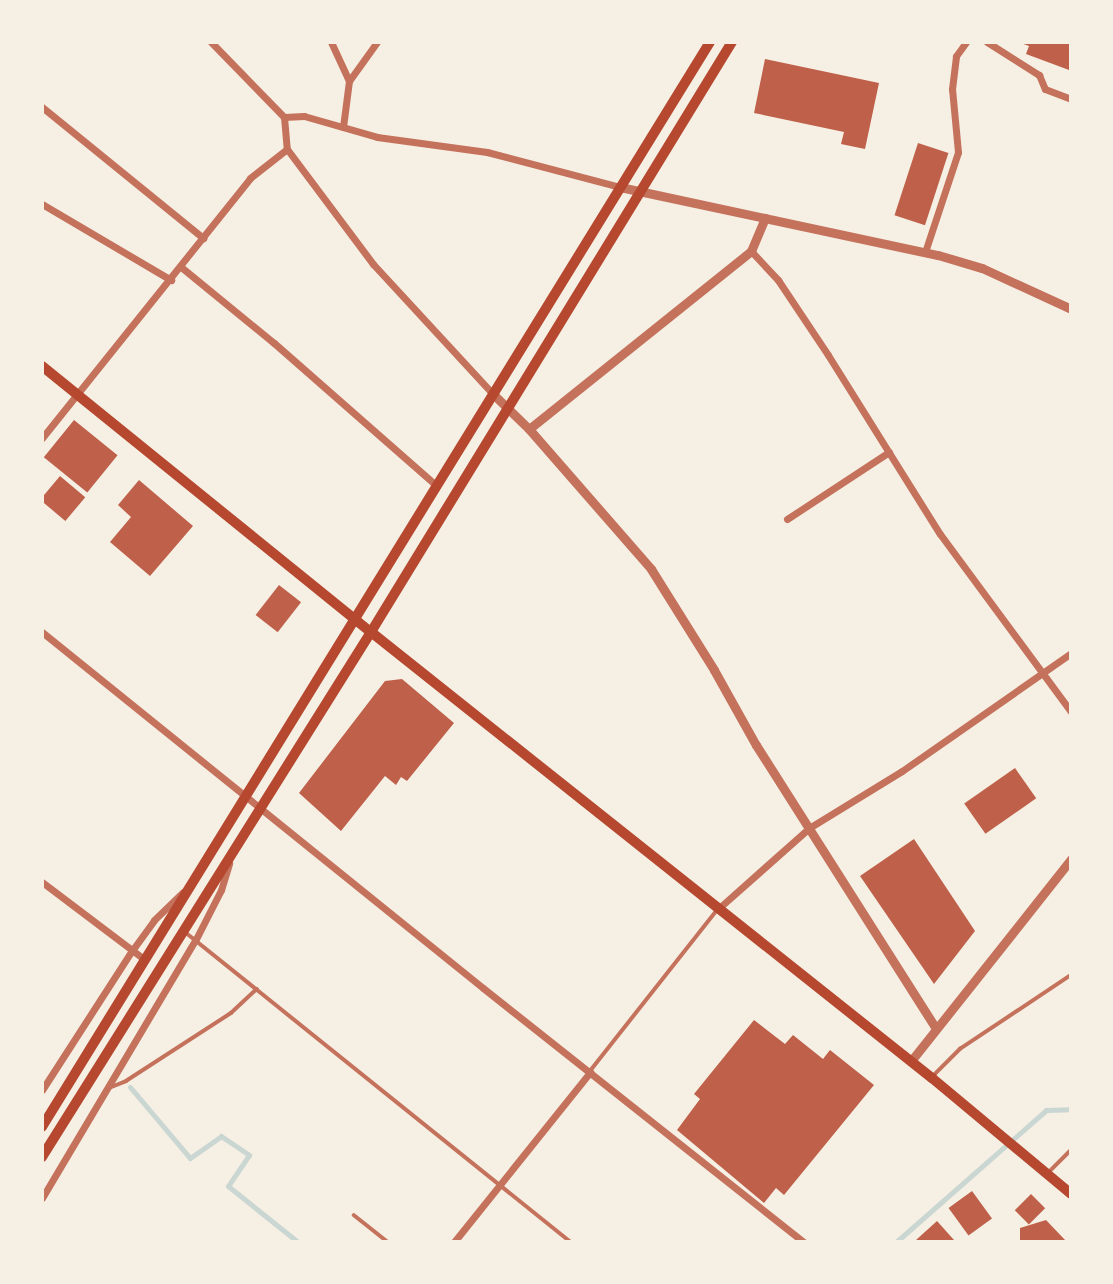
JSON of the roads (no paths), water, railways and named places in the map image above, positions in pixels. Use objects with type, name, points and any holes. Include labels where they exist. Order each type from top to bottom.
[{"type":"main road","points":[[42,1127],[710,42]]},
{"type":"main road","points":[[42,1157],[371,632],[732,42]]},
{"type":"main road","points":[[42,366],[355,620],[911,1061],[1071,1194]]},
{"type":"street","points":[[211,42],[284,117],[287,149],[373,264],[507,409],[529,429],[651,569],[936,1029]]},
{"type":"street","points":[[331,42],[349,81]]},
{"type":"street","points":[[342,127],[349,81],[377,42]]},
{"type":"street","points":[[925,252],[958,152],[952,89],[956,55],[966,42]]},
{"type":"street","points":[[987,42],[1039,75],[1045,89],[1071,99]]},
{"type":"street","points":[[42,107],[203,239]]},
{"type":"street","points":[[284,117],[304,117],[377,137],[487,152],[620,187],[925,252],[982,268],[1071,310]]},
{"type":"street","points":[[42,439],[250,178],[287,149]]},
{"type":"street","points":[[42,204],[171,280]]},
{"type":"street","points":[[529,429],[751,251],[765,218]]},
{"type":"street","points":[[751,251],[785,291],[940,534],[1071,712]]},
{"type":"street","points":[[181,267],[283,351],[437,486]]},
{"type":"street","points":[[788,519],[889,452]]},
{"type":"street","points":[[42,632],[803,1242]]},
{"type":"street","points":[[719,908],[809,828],[902,771],[1071,653]]},
{"type":"street","points":[[42,1198],[196,939],[221,890],[232,852]]},
{"type":"street","points":[[911,1061],[1071,859]]},
{"type":"street","points":[[42,1090],[154,920],[197,878]]},
{"type":"street","points":[[42,882],[145,960]]},
{"type":"street","points":[[454,1242],[590,1072]]},
{"type":"lane","points":[[590,1072],[719,908]]},
{"type":"lane","points":[[182,930],[572,1242]]},
{"type":"lane","points":[[932,1078],[960,1049],[1071,975]]},
{"type":"lane","points":[[108,1089],[126,1081],[231,1013],[257,989]]},
{"type":"lane","points":[[1047,1174],[1071,1150]]},
{"type":"lane","points":[[354,1215],[388,1242]]},
{"type":"waterway","points":[[130,1087],[190,1158],[221,1136],[249,1155],[228,1186],[298,1242]]},
{"type":"waterway","points":[[896,1242],[1046,1110],[1071,1109]]}]
